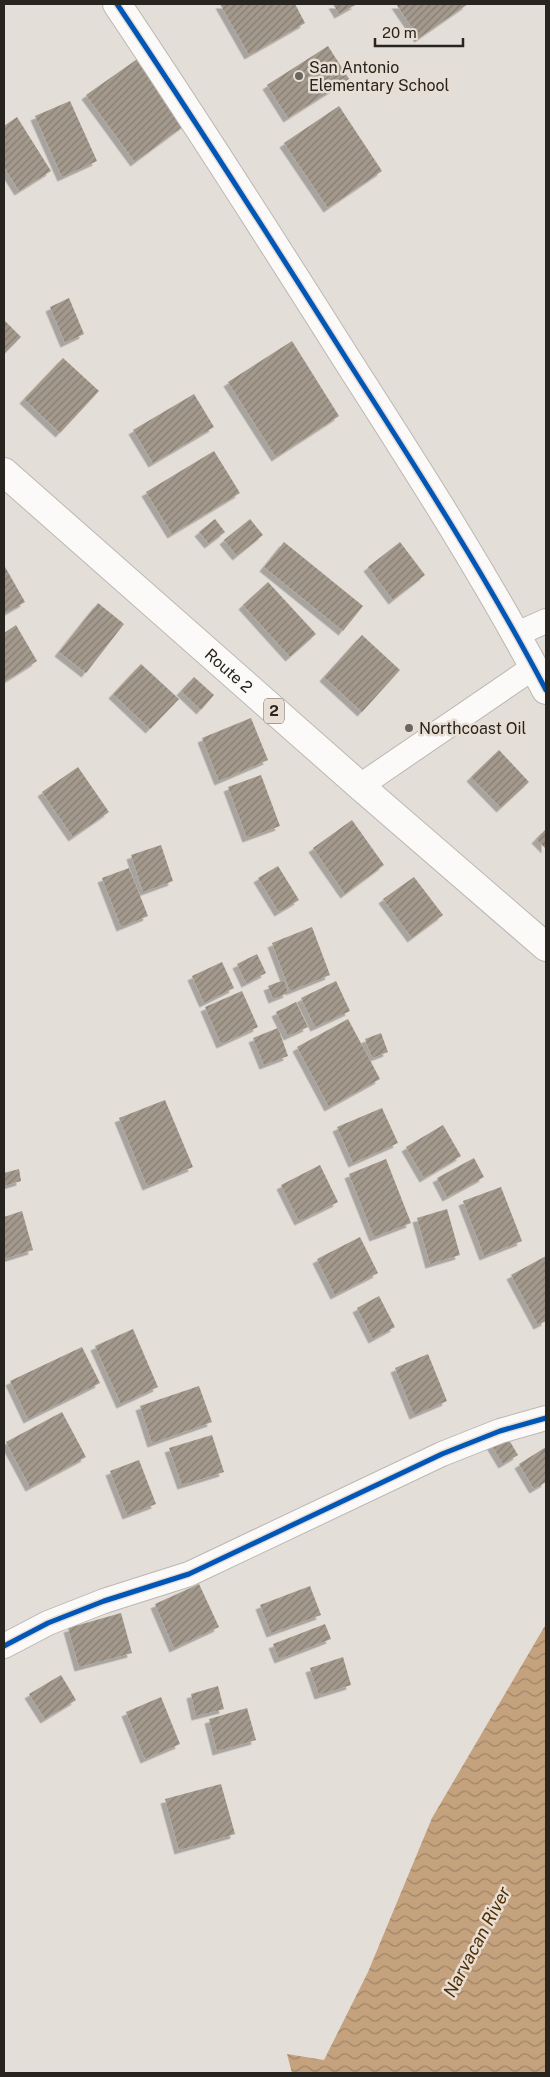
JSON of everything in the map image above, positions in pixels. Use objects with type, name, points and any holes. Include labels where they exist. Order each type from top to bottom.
[{"type":"main road","points":[[117,4],[203,132],[439,504],[517,634],[540,678]]},
{"type":"main road","name":"Route 2","points":[[4,472],[360,786],[546,946]]},
{"type":"street","points":[[517,634],[546,621]]},
{"type":"street","points":[[360,786],[540,678]]},
{"type":"street","points":[[4,1646],[64,1617],[189,1574],[442,1454],[500,1432],[546,1418]]},
{"type":"water","name":"Narvacan River","points":[[546,1624],[546,2073],[292,2073],[287,2054],[324,2060],[368,1972],[432,1818]]},
{"type":"building","points":[[220,4],[295,4],[305,23],[249,55]]},
{"type":"building","points":[[333,4],[357,4],[339,14]]},
{"type":"building","points":[[396,4],[468,4],[419,38]]},
{"type":"building","points":[[328,46],[349,79],[288,118],[267,85]]},
{"type":"building","points":[[143,55],[190,121],[135,162],[86,95]]},
{"type":"building","points":[[70,101],[97,161],[62,177],[35,116]]},
{"type":"building","points":[[339,106],[382,171],[328,208],[284,143]]},
{"type":"building","points":[[17,117],[51,171],[19,191],[4,167],[4,126]]},
{"type":"building","points":[[69,298],[84,334],[65,343],[50,307]]},
{"type":"building","points":[[4,320],[21,337],[4,354]]},
{"type":"building","points":[[292,341],[339,416],[276,457],[228,382]]},
{"type":"building","points":[[63,358],[99,391],[60,433],[24,399]]},
{"type":"building","points":[[194,394],[214,427],[153,463],[133,430]]},
{"type":"building","points":[[214,451],[240,493],[172,534],[146,492]]},
{"type":"building","points":[[215,519],[225,532],[209,544],[199,532]]},
{"type":"building","points":[[250,519],[263,535],[237,556],[224,540]]},
{"type":"building","points":[[284,542],[363,606],[343,631],[264,567]]},
{"type":"building","points":[[400,542],[425,575],[393,600],[368,567]]},
{"type":"building","points":[[4,565],[25,602],[4,614]]},
{"type":"building","points":[[268,582],[316,634],[290,657],[243,605]]},
{"type":"building","points":[[98,603],[124,624],[86,673],[59,652]]},
{"type":"building","points":[[16,625],[37,661],[4,682],[4,633]]},
{"type":"building","points":[[362,635],[400,670],[362,712],[324,677]]},
{"type":"building","points":[[141,664],[179,699],[150,729],[113,694]]},
{"type":"building","points":[[194,677],[214,695],[201,710],[181,691]]},
{"type":"building","points":[[251,718],[268,760],[219,781],[202,738]]},
{"type":"building","points":[[499,750],[529,782],[501,808],[471,777]]},
{"type":"building","points":[[78,767],[109,812],[73,837],[42,792]]},
{"type":"building","points":[[261,775],[280,826],[247,838],[228,787]]},
{"type":"building","points":[[352,820],[384,865],[345,894],[313,848]]},
{"type":"building","points":[[546,829],[546,849],[536,839]]},
{"type":"building","points":[[161,845],[173,881],[143,892],[131,855]]},
{"type":"building","points":[[278,866],[299,900],[279,912],[258,878]]},
{"type":"building","points":[[129,868],[148,916],[121,927],[102,878]]},
{"type":"building","points":[[414,877],[443,915],[412,938],[383,899]]},
{"type":"building","points":[[312,927],[330,975],[290,991],[272,943]]},
{"type":"building","points":[[257,954],[266,973],[246,983],[237,964]]},
{"type":"building","points":[[222,962],[234,988],[204,1003],[192,976]]},
{"type":"building","points":[[284,980],[288,993],[273,999],[268,986]]},
{"type":"building","points":[[336,981],[350,1011],[315,1027],[301,998]]},
{"type":"building","points":[[242,991],[258,1027],[221,1044],[205,1007]]},
{"type":"building","points":[[296,1002],[308,1027],[288,1036],[276,1012]]},
{"type":"building","points":[[348,1019],[380,1079],[329,1107],[297,1047]]},
{"type":"building","points":[[278,1028],[288,1056],[264,1065],[253,1038]]},
{"type":"building","points":[[381,1033],[388,1052],[372,1058],[365,1039]]},
{"type":"building","points":[[165,1100],[193,1167],[147,1186],[119,1118]]},
{"type":"building","points":[[382,1108],[398,1143],[353,1163],[337,1127]]},
{"type":"building","points":[[443,1125],[461,1156],[424,1178],[406,1147]]},
{"type":"building","points":[[474,1158],[484,1177],[447,1197],[437,1178]]},
{"type":"building","points":[[386,1159],[411,1223],[374,1237],[349,1174]]},
{"type":"building","points":[[320,1165],[338,1202],[299,1221],[281,1185]]},
{"type":"building","points":[[19,1169],[21,1181],[4,1186],[4,1173]]},
{"type":"building","points":[[501,1187],[522,1241],[484,1256],[463,1201]]},
{"type":"building","points":[[447,1209],[460,1255],[430,1264],[417,1218]]},
{"type":"building","points":[[22,1211],[33,1250],[4,1259],[4,1217]]},
{"type":"building","points":[[360,1237],[378,1273],[335,1295],[317,1259]]},
{"type":"building","points":[[546,1256],[546,1321],[538,1325],[511,1275]]},
{"type":"building","points":[[379,1296],[395,1327],[373,1339],[357,1308]]},
{"type":"building","points":[[133,1329],[158,1387],[121,1404],[95,1346]]},
{"type":"building","points":[[82,1347],[100,1383],[28,1419],[10,1381]]},
{"type":"building","points":[[428,1354],[447,1401],[414,1415],[395,1368]]},
{"type":"building","points":[[199,1386],[212,1422],[152,1443],[140,1406]]},
{"type":"building","points":[[62,1412],[86,1457],[30,1487],[6,1442]]},
{"type":"building","points":[[212,1435],[224,1472],[182,1485],[169,1448]]},
{"type":"building","points":[[506,1435],[518,1455],[503,1464],[491,1444]]},
{"type":"building","points":[[546,1447],[546,1482],[534,1489],[519,1464]]},
{"type":"building","points":[[139,1460],[156,1504],[127,1515],[110,1471]]},
{"type":"building","points":[[199,1584],[219,1627],[174,1648],[155,1604]]},
{"type":"building","points":[[310,1586],[321,1615],[271,1633],[260,1605]]},
{"type":"building","points":[[121,1613],[132,1653],[79,1667],[68,1628]]},
{"type":"building","points":[[325,1624],[331,1639],[279,1659],[273,1644]]},
{"type":"building","points":[[343,1657],[351,1685],[319,1695],[310,1668]]},
{"type":"building","points":[[61,1675],[76,1700],[45,1719],[29,1694]]},
{"type":"building","points":[[218,1686],[224,1709],[196,1716],[191,1694]]},
{"type":"building","points":[[161,1697],[180,1744],[145,1759],[126,1712]]},
{"type":"building","points":[[247,1708],[256,1740],[217,1751],[209,1719]]},
{"type":"building","points":[[221,1784],[235,1834],[179,1850],[165,1799]]},
{"type":"cycle path","points":[[117,4],[235,184],[427,486],[500,607],[546,690]]},
{"type":"cycle path","points":[[4,1646],[48,1623],[104,1601],[189,1574],[442,1454],[500,1431],[546,1418]]},
{"type":"place","name":"San Antonio Elementary School","points":[[299,76]]},
{"type":"place","name":"Northcoast Oil","points":[[409,728]]}]
